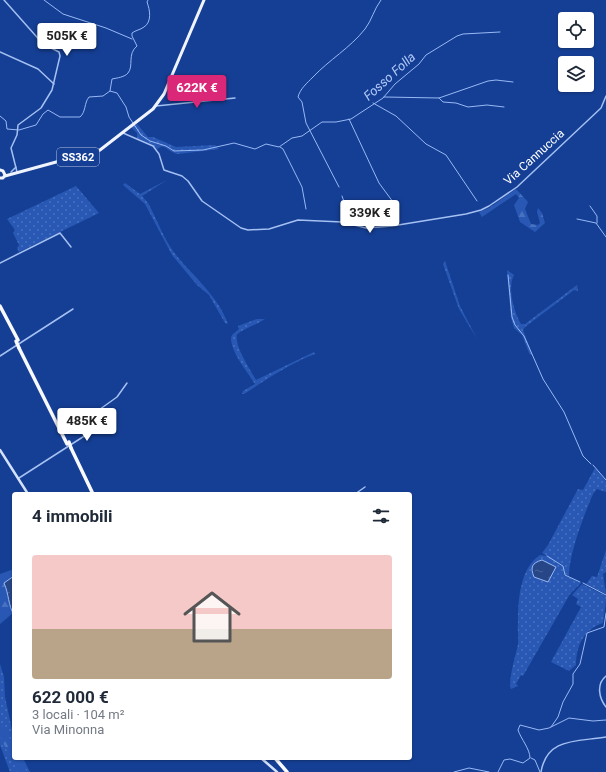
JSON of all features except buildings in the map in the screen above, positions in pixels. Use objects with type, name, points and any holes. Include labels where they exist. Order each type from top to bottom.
[{"type":"highway","points":[[0,306],[91,492]]},
{"type":"highway","points":[[0,311],[17,341]]},
{"type":"highway","points":[[279,760],[288,772]]},
{"type":"main road","name":"SS362","points":[[0,179],[5,176],[94,152],[123,133],[156,106],[164,94],[204,0]]},
{"type":"main road","name":"SS362","points":[[1,170],[17,173]]},
{"type":"main road","name":"SS362","points":[[1,170],[5,176]]},
{"type":"main road","points":[[0,450],[27,492]]},
{"type":"main road","points":[[263,760],[277,772]]},
{"type":"street","points":[[4,0],[43,44],[60,54],[54,85],[41,108],[20,123],[11,148],[17,173]]},
{"type":"street","points":[[0,52],[38,69],[54,85]]},
{"type":"street","name":"Via Cannuccia","points":[[123,133],[152,146],[158,154],[164,170],[182,176],[188,181],[202,201],[241,228],[248,230],[269,229],[298,220],[342,222],[366,228],[392,226],[466,214],[489,206],[517,187],[542,164],[601,108],[606,96]]},
{"type":"street","points":[[156,106],[235,98]]},
{"type":"street","points":[[11,172],[16,168]]},
{"type":"street","points":[[0,263],[60,233],[71,247]]},
{"type":"street","points":[[0,356],[73,309]]},
{"type":"street","points":[[18,478],[89,433],[86,426],[89,417],[117,397],[127,383]]},
{"type":"street","points":[[358,492],[365,487]]},
{"type":"street","points":[[606,676],[601,681],[600,686],[602,700],[606,707]]},
{"type":"street","points":[[541,772],[545,757],[555,747],[606,737]]},
{"type":"green space","points":[[137,124],[148,137],[153,137],[176,147],[215,145],[219,149],[178,154],[173,153],[162,146],[157,149],[149,143],[137,138],[137,133],[131,127]]},
{"type":"green space","points":[[167,180],[142,196],[148,203],[164,236],[176,255],[212,296],[224,314],[228,324],[225,323],[209,295],[197,285],[172,255],[145,204],[123,185],[125,183],[140,194]]},
{"type":"green space","points":[[76,186],[99,213],[19,252],[17,248],[19,245],[13,233],[15,230],[7,219]]},
{"type":"green space","points":[[516,189],[528,202],[525,209],[531,224],[538,225],[540,223],[537,212],[538,208],[542,213],[545,223],[535,232],[520,222],[514,205],[519,198],[516,194],[482,217],[479,212],[489,208]]},
{"type":"green space","points":[[445,261],[460,306],[477,339],[459,309],[443,264]]},
{"type":"green space","points":[[507,270],[514,275],[511,286],[512,300],[521,324],[525,324],[577,285],[578,291],[574,290],[523,330],[533,356],[529,353],[522,335],[514,328],[511,318]]},
{"type":"green space","points":[[257,319],[265,319],[237,334],[240,351],[256,380],[314,352],[315,354],[287,367],[242,394],[243,391],[255,384],[234,351],[231,337],[239,329],[238,326]]},
{"type":"green space","points":[[595,468],[606,481],[606,492],[597,489],[593,494],[581,523],[574,546],[569,576],[565,574],[563,565],[542,553],[548,545],[578,489],[583,490]]},
{"type":"green space","points":[[606,550],[606,572],[603,574],[606,594],[586,584],[592,576],[597,577]]},
{"type":"green space","points":[[540,555],[547,556],[563,566],[564,575],[581,583],[570,594],[523,676],[521,675],[516,684],[518,686],[511,689],[511,673],[518,644],[519,604],[522,585],[528,568]]},
{"type":"green space","points":[[12,570],[12,577],[4,583],[12,614],[0,624],[0,574]]},
{"type":"green space","points":[[582,584],[606,596],[603,623],[591,629],[582,639],[576,658],[576,665],[569,671],[551,662],[581,607],[576,604],[578,599],[572,595]]},
{"type":"green space","points":[[0,664],[4,677],[5,697],[12,730],[12,760],[24,760],[30,772],[10,772],[0,745]]},
{"type":"green space","points":[[2,726],[12,742],[12,759],[2,741],[0,728]]},
{"type":"green space","points":[[20,760],[27,772],[16,772],[13,761]]},
{"type":"water","points":[[542,560],[556,567],[548,582],[534,577],[533,574],[532,568],[534,564]]},
{"type":"water","points":[[12,577],[12,610],[7,591],[4,583]]},
{"type":"waterway","points":[[44,0],[63,14],[106,28],[132,39]]},
{"type":"waterway","points":[[110,91],[112,79],[121,77],[130,70],[131,56],[137,46],[132,33],[147,25],[150,16],[147,2],[148,0]]},
{"type":"waterway","points":[[339,187],[306,123],[302,102],[298,97],[308,82],[353,42],[365,29],[381,0]]},
{"type":"waterway","name":"Fosso Folla","points":[[0,116],[6,121],[7,129],[19,130],[36,125],[43,114],[48,110],[60,117],[80,117],[89,97],[103,96],[110,91],[117,93],[126,107],[129,117],[141,135],[150,141],[166,146],[174,151],[203,150],[234,143],[255,149],[266,144],[279,147],[292,138],[302,136],[322,122],[336,122],[351,119],[383,98],[395,84],[419,64],[426,55],[457,36],[463,34],[500,32]]},
{"type":"waterway","points":[[384,97],[439,98],[488,81],[496,80],[513,82]]},
{"type":"waterway","points":[[439,98],[443,102],[456,103],[468,107],[487,105],[504,107]]},
{"type":"waterway","points":[[373,103],[396,116],[426,144],[446,155],[477,201]]},
{"type":"waterway","points":[[349,119],[379,183],[396,206]]},
{"type":"waterway","points":[[280,147],[283,149],[302,187],[306,209]]},
{"type":"waterway","points":[[342,196],[347,210]]},
{"type":"waterway","points":[[590,206],[597,216],[597,223]]},
{"type":"waterway","points":[[577,219],[596,223],[606,237]]},
{"type":"waterway","points":[[508,275],[512,317],[515,325],[524,336],[543,379],[564,412],[583,456],[591,464]]},
{"type":"waterway","points":[[593,465],[606,480]]},
{"type":"waterway","points":[[547,556],[563,566],[565,575],[580,582]]},
{"type":"waterway","points":[[583,583],[606,595]]},
{"type":"waterway","points":[[551,727],[558,717],[563,702],[573,684],[573,674],[580,664],[587,633],[604,627],[606,613]]},
{"type":"waterway","points":[[498,772],[504,760],[510,759],[523,763],[530,758],[529,751],[518,730],[520,725],[539,730],[549,728],[569,718],[593,721],[606,720]]},
{"type":"waterway","points":[[531,758],[535,760],[540,772]]},
{"type":"waterway","points":[[454,772],[469,768],[489,772]]}]
